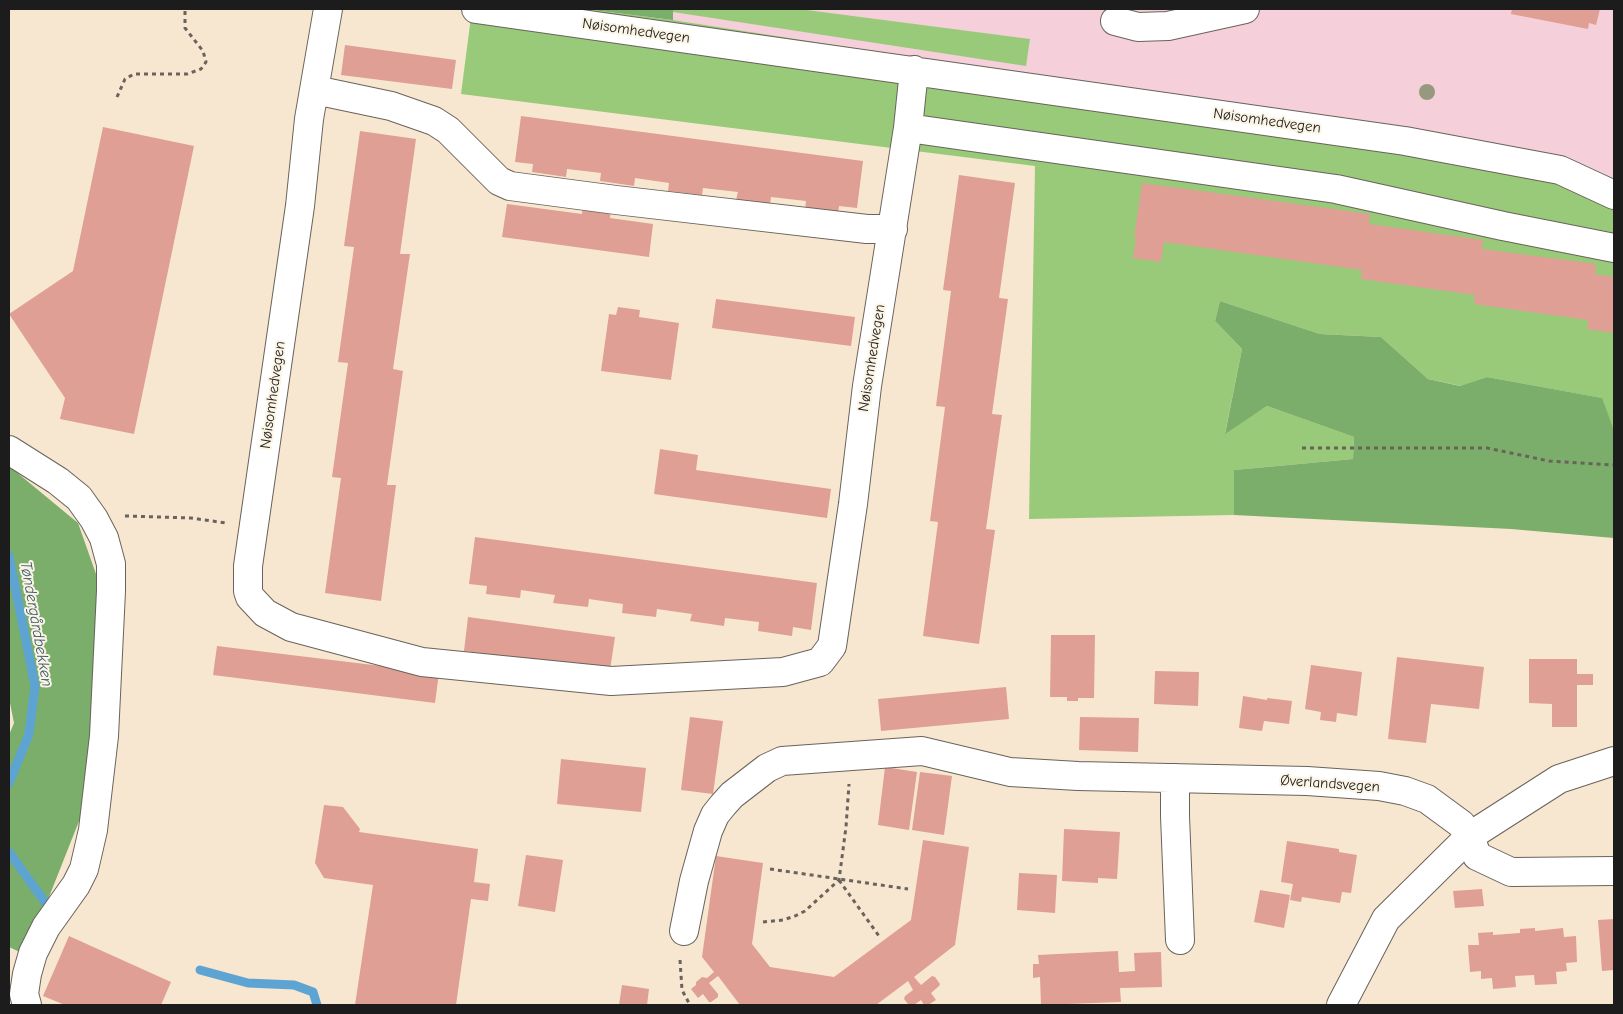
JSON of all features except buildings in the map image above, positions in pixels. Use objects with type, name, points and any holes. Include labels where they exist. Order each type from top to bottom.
[{"type":"street","name":"Nøisomhedvegen","points":[[328,9],[309,119],[300,206],[248,566],[248,591],[250,597],[265,613],[291,627],[422,662],[611,681],[783,672],[820,662],[832,646],[853,504],[867,386],[908,128],[914,70]]},
{"type":"street","name":"Nøisomhedvegen","points":[[476,9],[1406,141],[1560,170],[1614,195]]},
{"type":"street","points":[[1115,21],[1138,26],[1168,26],[1245,9]]},
{"type":"street","points":[[315,90],[391,106],[434,121],[448,130],[499,181],[510,186],[867,229],[893,229]]},
{"type":"street","points":[[908,128],[1336,189],[1503,226],[1614,248]]},
{"type":"street","points":[[9,450],[65,486],[79,498],[94,519],[104,538],[111,564],[104,736],[93,830],[84,868],[76,885],[46,927],[34,953],[27,974],[24,994],[27,1005]]},
{"type":"street","name":"Øverlandsvegen","points":[[684,931],[694,881],[708,831],[715,815],[723,805],[767,768],[782,761],[922,751],[1010,772],[1078,776],[1307,781],[1396,789],[1427,799],[1461,824],[1470,836],[1477,856],[1511,872],[1614,872]]},
{"type":"street","points":[[1341,1005],[1386,919],[1470,836],[1558,779],[1614,761]]},
{"type":"street","points":[[1175,778],[1180,940]]},
{"type":"path","points":[[117,97],[125,79],[134,74],[187,74],[201,68],[206,62],[203,51],[185,28],[185,9]]},
{"type":"path","points":[[1302,448],[1487,448],[1549,461],[1614,465]]},
{"type":"path","points":[[94,519],[105,514],[114,514],[134,517],[191,518],[254,526]]},
{"type":"path","points":[[762,922],[783,920],[805,911],[839,880],[846,827],[851,756]]},
{"type":"path","points":[[770,869],[908,889]]},
{"type":"path","points":[[839,880],[879,936]]},
{"type":"path","points":[[684,931],[680,960],[682,990],[690,1005]]},
{"type":"shaded area","points":[[673,9],[1614,9],[1614,180],[1564,158],[673,20]]},
{"type":"green space","points":[[472,9],[584,9],[673,20],[1564,158],[1614,180],[1614,430],[1601,398],[1487,377],[1461,386],[1428,379],[1381,337],[1320,334],[1220,301],[1215,321],[1242,349],[1225,433],[1267,406],[1354,437],[1353,459],[1234,470],[1234,515],[1029,519],[1035,166],[461,94]]},
{"type":"green space","points":[[584,9],[673,9],[673,20]]},
{"type":"green space","points":[[673,9],[799,9],[1030,39],[1026,66],[673,12]]},
{"type":"green space","points":[[1220,301],[1320,334],[1381,337],[1428,379],[1460,386],[1487,377],[1602,398],[1614,430],[1614,538],[1511,529],[1234,515],[1234,470],[1353,459],[1354,437],[1267,406],[1225,434],[1242,349],[1215,321]]},
{"type":"green space","points":[[9,466],[78,523],[102,591],[85,806],[26,955],[9,947],[9,735],[14,723],[9,698]]},
{"type":"waterway","name":"Tøndergårdbekken","points":[[9,556],[35,686],[29,734],[9,783]]},
{"type":"waterway","name":"Tøndergårdbekken","points":[[9,852],[47,905]]},
{"type":"waterway","name":"Tøndergårdbekken","points":[[200,970],[248,983],[294,985],[313,992],[317,1005]]}]
